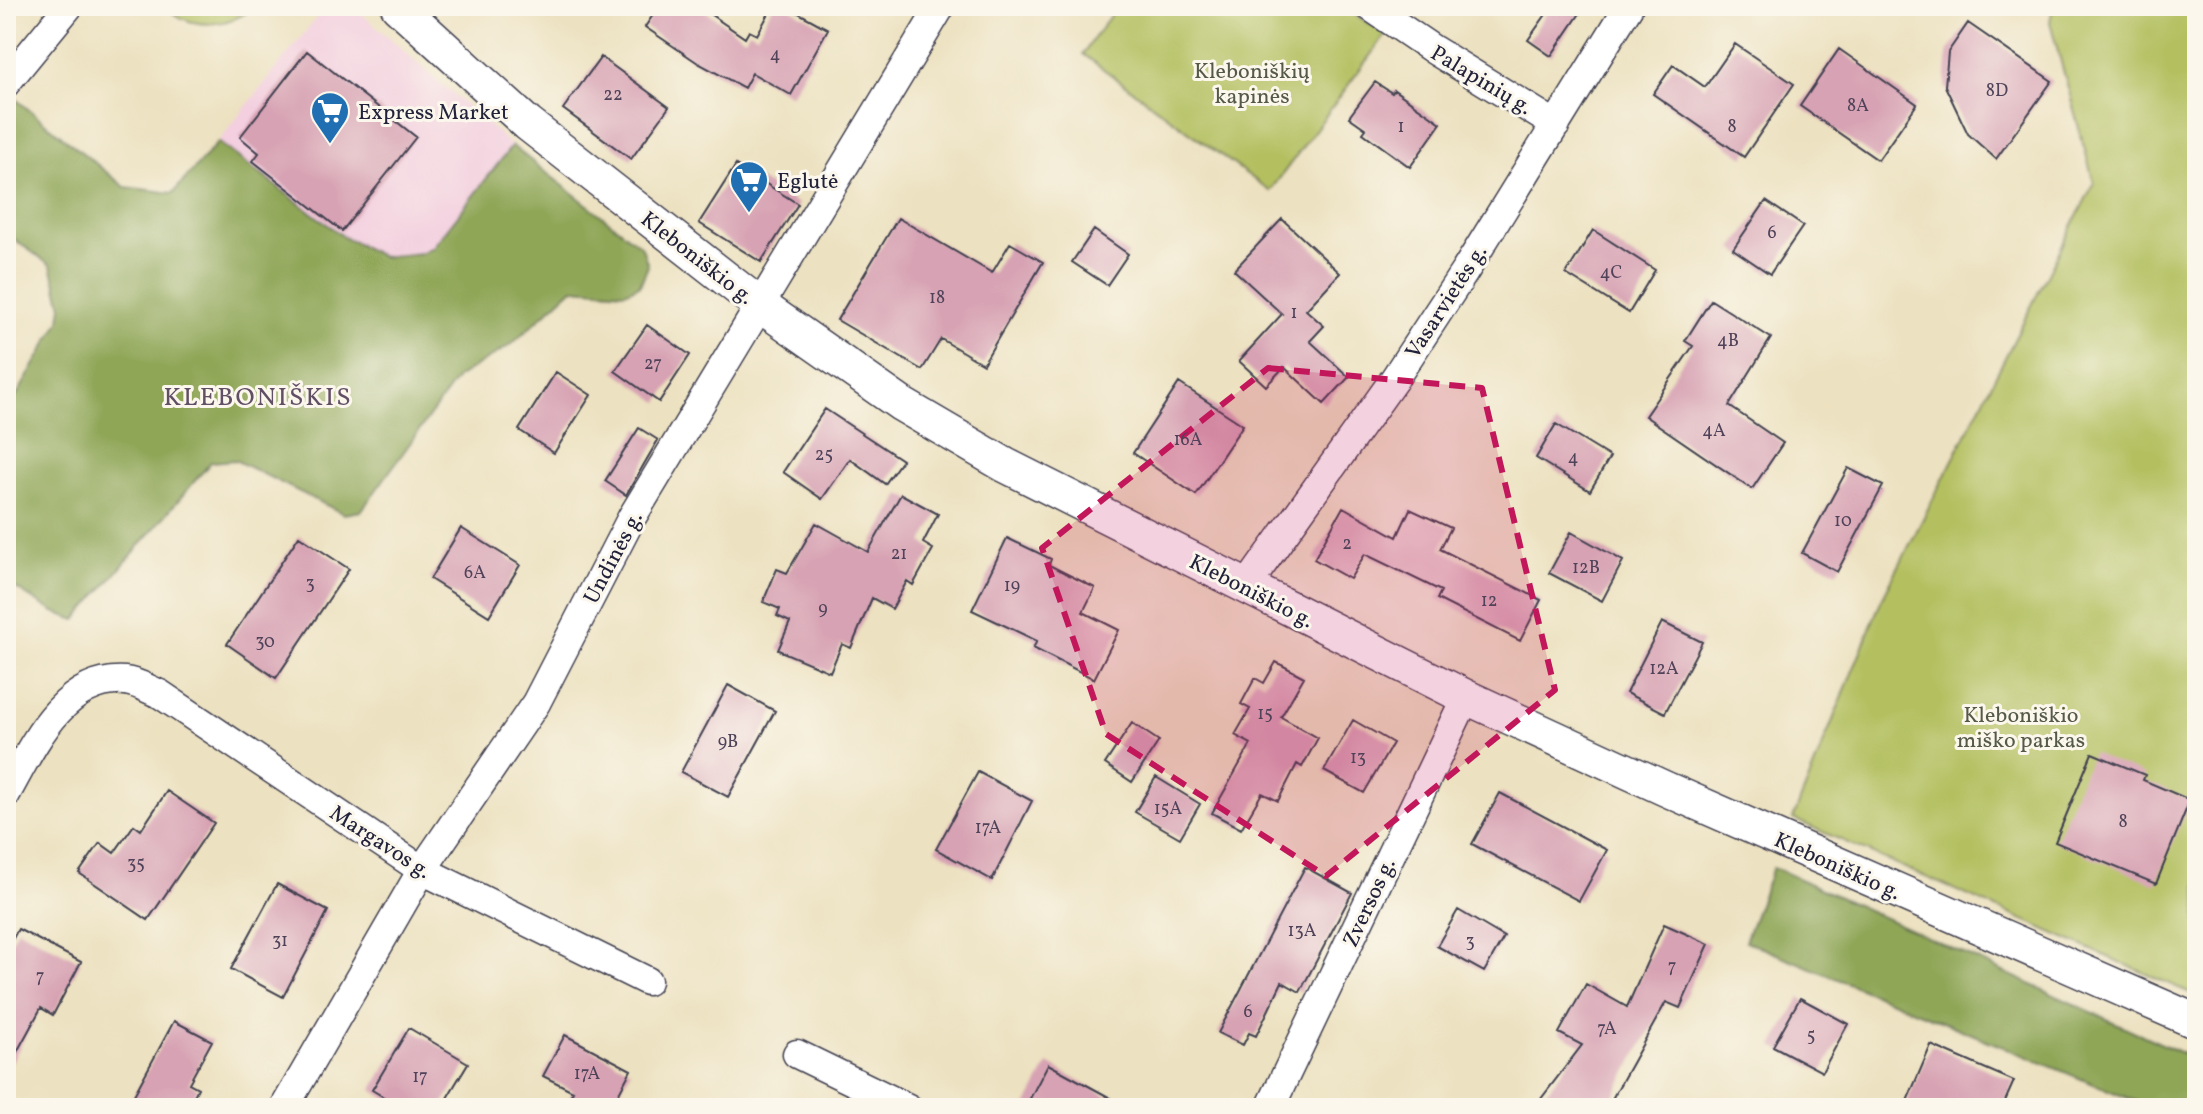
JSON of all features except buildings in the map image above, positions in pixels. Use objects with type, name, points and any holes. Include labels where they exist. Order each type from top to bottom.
[{"type":"street","points":[[6,83],[69,6]]},
{"type":"street","name":"Kleboniškio g.","points":[[398,6],[528,124],[761,306],[901,404],[1005,465],[1466,697],[1694,802],[2197,1022]]},
{"type":"street","name":"Undinės g.","points":[[284,1108],[422,870],[536,703],[632,517],[941,6]]},
{"type":"street","name":"Palapinių g.","points":[[1369,6],[1556,125]]},
{"type":"street","name":"Vasarvietės g.","points":[[1246,587],[1393,381],[1629,6]]},
{"type":"street","name":"Margavos g.","points":[[6,794],[54,717],[75,694],[96,684],[127,681],[160,694],[422,870],[647,981]]},
{"type":"street","name":"Zversos g.","points":[[1270,1108],[1466,697]]},
{"type":"street","points":[[797,1054],[908,1108]]},
{"type":"highlighted area","points":[[1268,368],[1482,388],[1555,690],[1326,876],[1106,734],[1042,548]]},
{"type":"shaded area","points":[[326,6],[353,6],[512,146],[433,248],[421,253],[382,257],[344,237],[218,142]]},
{"type":"green space","points":[[165,6],[256,6],[234,19],[210,24],[187,20]]},
{"type":"green space","name":"Kleboniškių kapinės","points":[[1117,6],[1341,6],[1386,34],[1270,191],[1083,54]]},
{"type":"green space","name":"Kleboniškio miško parkas","points":[[2053,6],[2197,6],[2197,996],[1793,819],[1881,601],[2094,183],[2050,22]]},
{"type":"green space","points":[[17,100],[125,187],[173,193],[218,142],[344,237],[382,257],[421,253],[433,247],[512,146],[642,247],[648,266],[640,285],[625,292],[573,288],[512,344],[457,378],[361,511],[344,514],[235,460],[211,462],[76,620],[54,612],[6,582],[6,414],[60,321],[62,306],[51,266],[6,233],[6,113]]},
{"type":"green space","points":[[1773,867],[2197,1060],[2197,1108],[2152,1108],[1745,941]]},
{"type":"place","name":"Express Market","points":[[330,145]]},
{"type":"place","name":"Eglutė","points":[[749,214]]},
{"type":"district","name":"KLEBONIŠKIS","points":[[258,396]]}]
